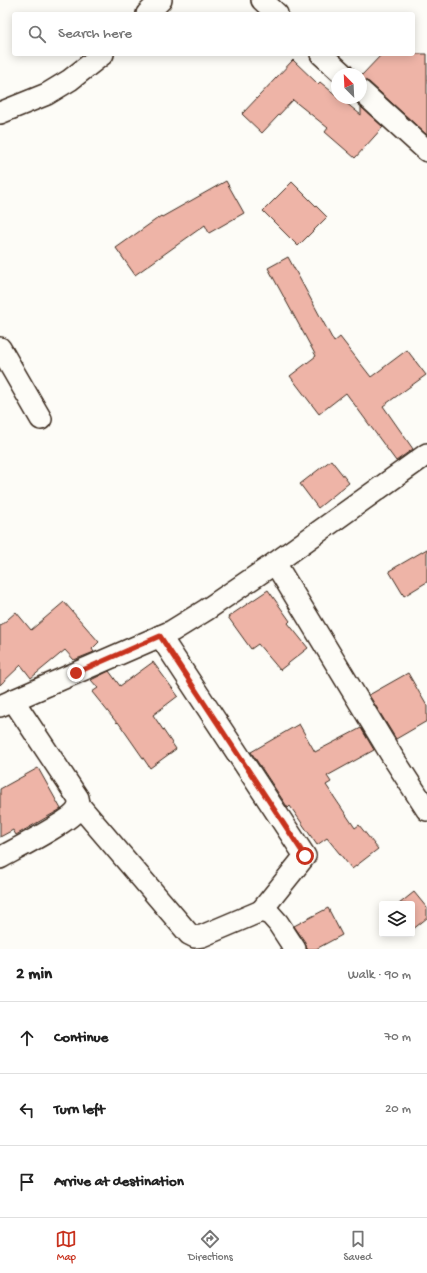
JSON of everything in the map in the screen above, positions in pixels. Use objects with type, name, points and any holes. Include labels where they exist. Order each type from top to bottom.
[{"type":"street","points":[[149,12],[162,0]]},
{"type":"street","points":[[262,0],[275,12]]},
{"type":"street","points":[[0,113],[47,94],[70,80],[100,56]]},
{"type":"street","points":[[323,56],[336,68]]},
{"type":"street","points":[[367,96],[427,151]]},
{"type":"street","points":[[0,348],[42,419]]},
{"type":"street","points":[[160,636],[305,856],[260,911],[187,941],[79,805],[78,798],[6,703],[160,636],[172,631],[276,563],[427,454]]},
{"type":"street","points":[[276,563],[392,756],[427,810]]},
{"type":"street","points":[[0,858],[64,822],[75,814],[79,805]]},
{"type":"street","points":[[260,911],[270,914],[278,923],[295,949]]},
{"type":"building","points":[[415,54],[427,54],[427,135],[367,81],[367,70],[380,56],[415,56]]},
{"type":"building","points":[[293,60],[318,84],[320,82],[331,91],[331,104],[347,104],[361,115],[361,107],[383,127],[355,158],[325,132],[328,128],[293,100],[262,133],[242,114]]},
{"type":"building","points":[[226,181],[244,213],[209,233],[205,225],[135,275],[116,248],[161,216],[162,217]]},
{"type":"building","points":[[292,182],[327,217],[298,246],[263,211]]},
{"type":"building","points":[[288,257],[334,342],[340,337],[371,377],[407,350],[426,375],[383,406],[413,449],[396,461],[346,393],[319,414],[290,376],[316,356],[268,268]]},
{"type":"building","points":[[331,460],[349,483],[318,508],[300,484]]},
{"type":"building","points":[[427,549],[427,582],[404,596],[389,571]]},
{"type":"building","points":[[268,590],[290,621],[288,623],[308,648],[280,670],[258,644],[251,649],[228,617]]},
{"type":"building","points":[[64,602],[99,642],[92,649],[94,652],[74,660],[65,650],[31,678],[21,665],[0,685],[0,626],[16,612],[31,630]]},
{"type":"building","points":[[153,662],[178,696],[153,715],[176,749],[150,768],[118,722],[117,723],[92,692],[98,688],[91,680],[109,671],[120,686]]},
{"type":"building","points":[[408,673],[427,706],[427,721],[396,739],[369,695]]},
{"type":"building","points":[[299,724],[315,752],[361,728],[374,750],[327,776],[331,782],[326,785],[355,828],[359,825],[378,849],[352,869],[327,838],[317,845],[290,806],[288,808],[251,752]]},
{"type":"building","points":[[38,768],[61,809],[16,835],[13,830],[0,837],[0,789]]},
{"type":"building","points":[[414,892],[427,908],[427,918],[415,928],[415,901],[403,901]]},
{"type":"building","points":[[328,908],[342,935],[316,949],[307,949],[305,942],[294,926]]},
{"type":"route","points":[[76,673],[160,636],[305,856]]}]
